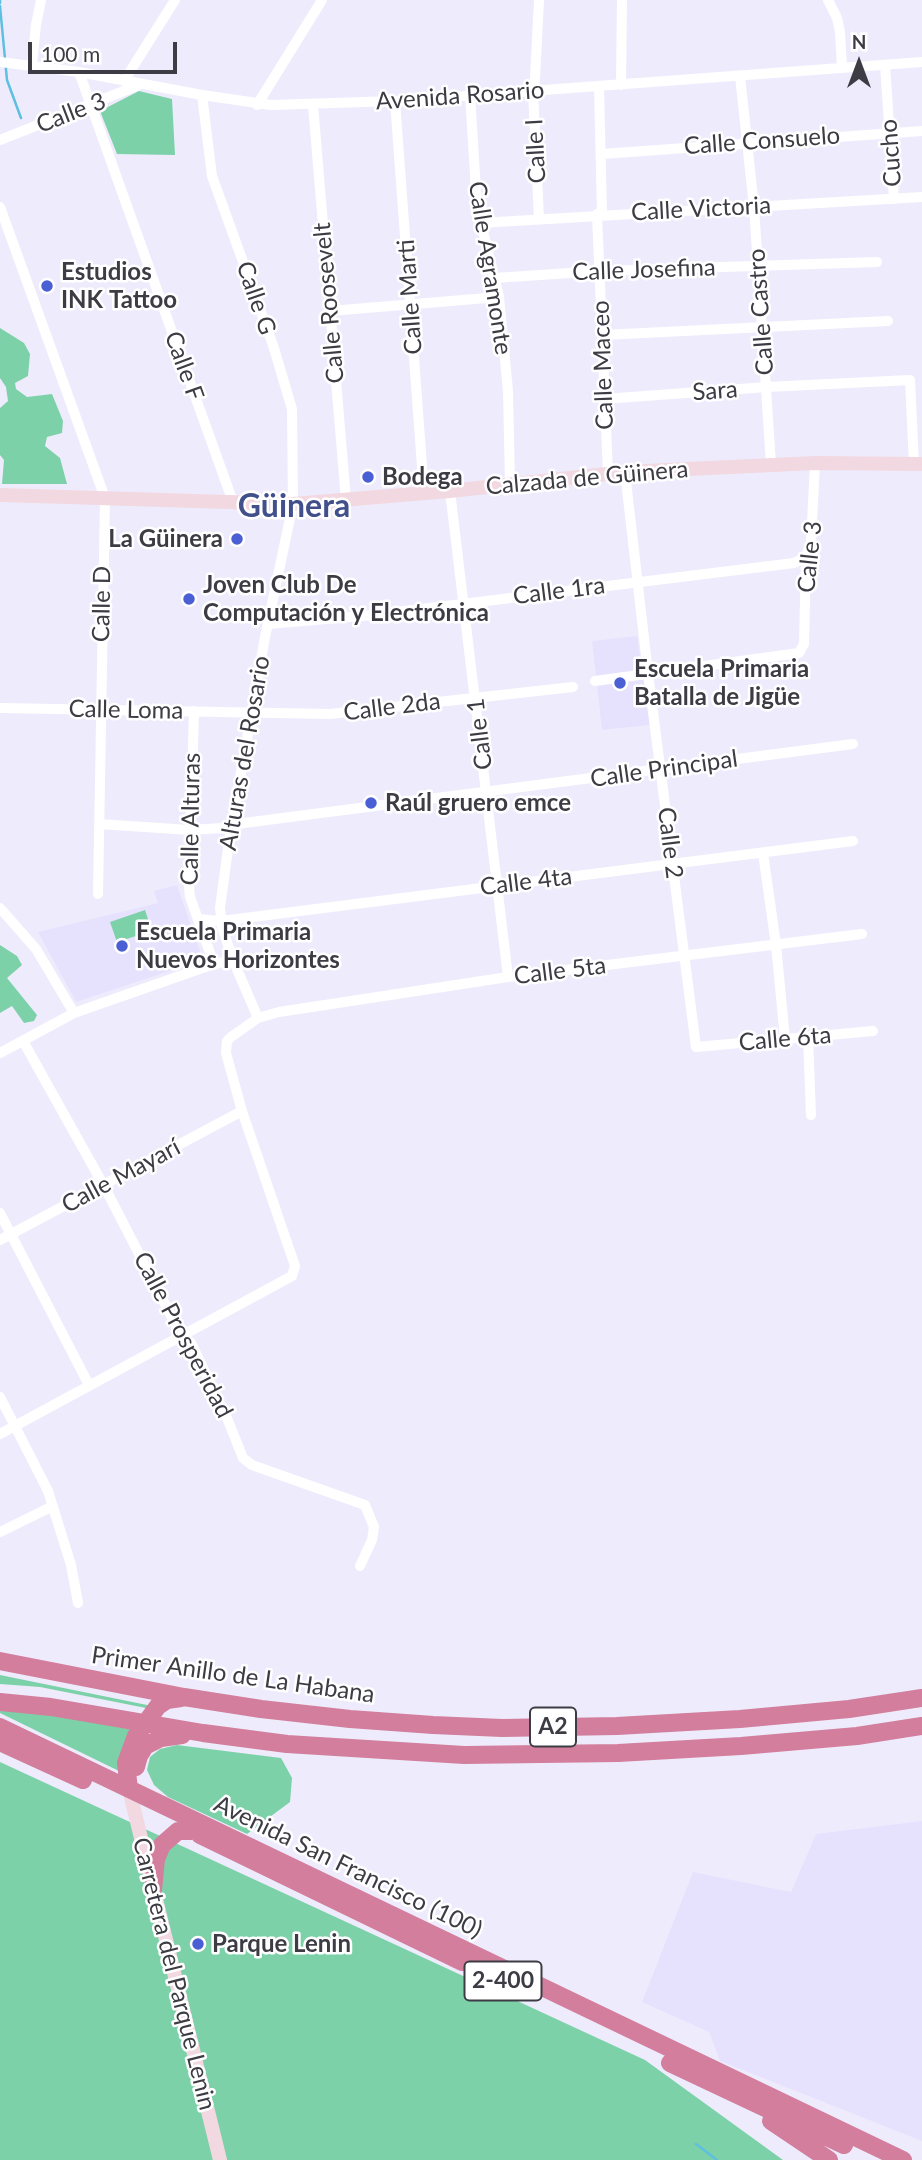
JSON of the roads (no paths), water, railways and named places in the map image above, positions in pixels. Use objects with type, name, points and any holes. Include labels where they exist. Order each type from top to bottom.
[{"type":"highway","name":"Primer Anillo de La Habana","points":[[0,1661],[184,1697],[350,1719],[502,1727],[617,1726],[740,1718],[849,1709],[922,1698]]},
{"type":"highway","points":[[130,1796],[125,1772],[127,1757],[136,1736],[158,1706],[167,1700],[184,1697]]},
{"type":"highway","name":"A2","points":[[0,1702],[51,1707],[203,1733],[287,1744],[464,1755],[535,1755],[741,1746],[858,1736],[922,1726]]},
{"type":"highway","name":"Avenida San Francisco (100)","points":[[0,1727],[130,1796],[903,2160]]},
{"type":"highway","points":[[130,1796],[141,1751],[152,1741],[203,1733]]},
{"type":"highway","name":"Avenida San Francisco (100)","points":[[0,1742],[130,1796]]},
{"type":"highway","points":[[136,1765],[140,1780],[152,1796],[191,1825],[178,1831],[162,1845],[156,1860],[153,1889]]},
{"type":"highway","name":"Avenida San Francisco (100)","points":[[191,1825],[725,2090],[875,2160]]},
{"type":"highway","points":[[725,2090],[829,2160]]},
{"type":"main road","name":"Calzada de Güinera","points":[[0,495],[293,504],[450,491],[625,472],[771,464],[919,465]]},
{"type":"main road","name":"Carretera del Parque Lenin","points":[[130,1796],[220,2160]]},
{"type":"street","points":[[32,64],[41,0]]},
{"type":"street","points":[[124,81],[175,0]]},
{"type":"street","points":[[257,105],[322,0]]},
{"type":"street","name":"Calle I","points":[[539,0],[533,91],[539,219]]},
{"type":"street","points":[[621,85],[622,0]]},
{"type":"street","points":[[828,0],[837,18],[840,32],[842,67]]},
{"type":"street","name":"Avenida Rosario","points":[[0,62],[32,64],[257,105],[395,101],[922,62]]},
{"type":"street","name":"Cucho","points":[[885,65],[894,199]]},
{"type":"street","name":"Calle F","points":[[79,72],[233,502]]},
{"type":"street","name":"Calle Castro","points":[[740,76],[754,207],[771,464]]},
{"type":"street","name":"Calle 3","points":[[0,140],[141,84]]},
{"type":"street","name":"Calle Maceo","points":[[599,86],[602,154],[600,271],[608,474]]},
{"type":"street","name":"Calle G","points":[[202,95],[212,176],[273,345],[292,409],[293,504]]},
{"type":"street","name":"Calle Agramonte","points":[[470,95],[480,223],[499,297],[508,391],[510,484]]},
{"type":"street","name":"Calle Marti","points":[[395,101],[424,493]]},
{"type":"street","name":"Calle Roosevelt","points":[[313,105],[346,500]]},
{"type":"street","name":"Calle Consuelo","points":[[602,154],[922,131]]},
{"type":"street","name":"Calle Victoria","points":[[480,223],[922,197]]},
{"type":"street","name":"Calle D","points":[[0,207],[105,498],[98,894]]},
{"type":"street","name":"Calle Josefina","points":[[495,278],[600,271],[877,262]]},
{"type":"street","points":[[330,311],[499,297]]},
{"type":"street","points":[[602,335],[888,321]]},
{"type":"street","name":"Sara","points":[[604,399],[910,380],[919,465]]},
{"type":"street","name":"Calle 3","points":[[648,673],[791,656],[801,651],[804,643],[806,558],[811,542],[815,463]]},
{"type":"street","name":"Calle 2","points":[[625,472],[696,1047]]},
{"type":"street","name":"Calle 1","points":[[450,491],[508,977]]},
{"type":"street","name":"Alturas del Rosario","points":[[258,1018],[233,960],[220,908],[252,712],[293,504]]},
{"type":"street","name":"Calle 1ra","points":[[268,624],[373,615],[794,563],[806,558]]},
{"type":"street","points":[[595,681],[648,673]]},
{"type":"street","name":"Calle 2da","points":[[252,712],[330,714],[573,687]]},
{"type":"street","name":"Calle Loma","points":[[0,708],[252,712]]},
{"type":"street","name":"Calle Alturas","points":[[194,711],[189,887],[214,964]]},
{"type":"street","name":"Calle Principal","points":[[99,824],[190,830],[232,826],[853,744]]},
{"type":"street","name":"Calle 4ta","points":[[198,919],[221,920],[853,841]]},
{"type":"street","points":[[763,853],[785,1039]]},
{"type":"street","points":[[0,908],[36,949],[74,1013]]},
{"type":"street","name":"Calle 5ta","points":[[258,1018],[279,1012],[508,977],[862,934]]},
{"type":"street","points":[[0,1053],[74,1013],[214,964],[233,960]]},
{"type":"street","points":[[0,1434],[292,1276],[295,1266],[227,1061],[226,1048],[231,1037],[258,1018]]},
{"type":"street","name":"Calle 6ta","points":[[696,1047],[873,1031]]},
{"type":"street","points":[[808,1037],[810,1115]]},
{"type":"street","name":"Calle Prosperidad","points":[[23,1041],[104,1186],[181,1335],[191,1343],[247,1462],[365,1505],[374,1528],[372,1540],[360,1566]]},
{"type":"street","name":"Calle Mayarí","points":[[0,1240],[242,1111]]},
{"type":"street","points":[[0,1213],[89,1385]]},
{"type":"street","points":[[0,1396],[43,1480],[53,1506],[71,1565],[78,1604]]},
{"type":"street","points":[[0,1532],[53,1506]]},
{"type":"waterway","points":[[0,6],[7,80],[21,118]]},
{"type":"waterway","points":[[696,2144],[717,2160]]},
{"type":"place","name":"Estudios INK Tattoo","points":[[47,286]]},
{"type":"place","name":"Bodega","points":[[368,477]]},
{"type":"place","name":"La Güinera","points":[[237,539]]},
{"type":"place","name":"Joven Club De Computación y Electrónica","points":[[189,599]]},
{"type":"place","name":"Escuela Primaria Batalla de Jigüe","points":[[620,683]]},
{"type":"place","name":"Raúl gruero emce","points":[[371,803]]},
{"type":"place","name":"Escuela Primaria Nuevos Horizontes","points":[[122,946]]},
{"type":"place","name":"Parque Lenin","points":[[198,1944]]},
{"type":"district","name":"Güinera","points":[[294,507]]}]
